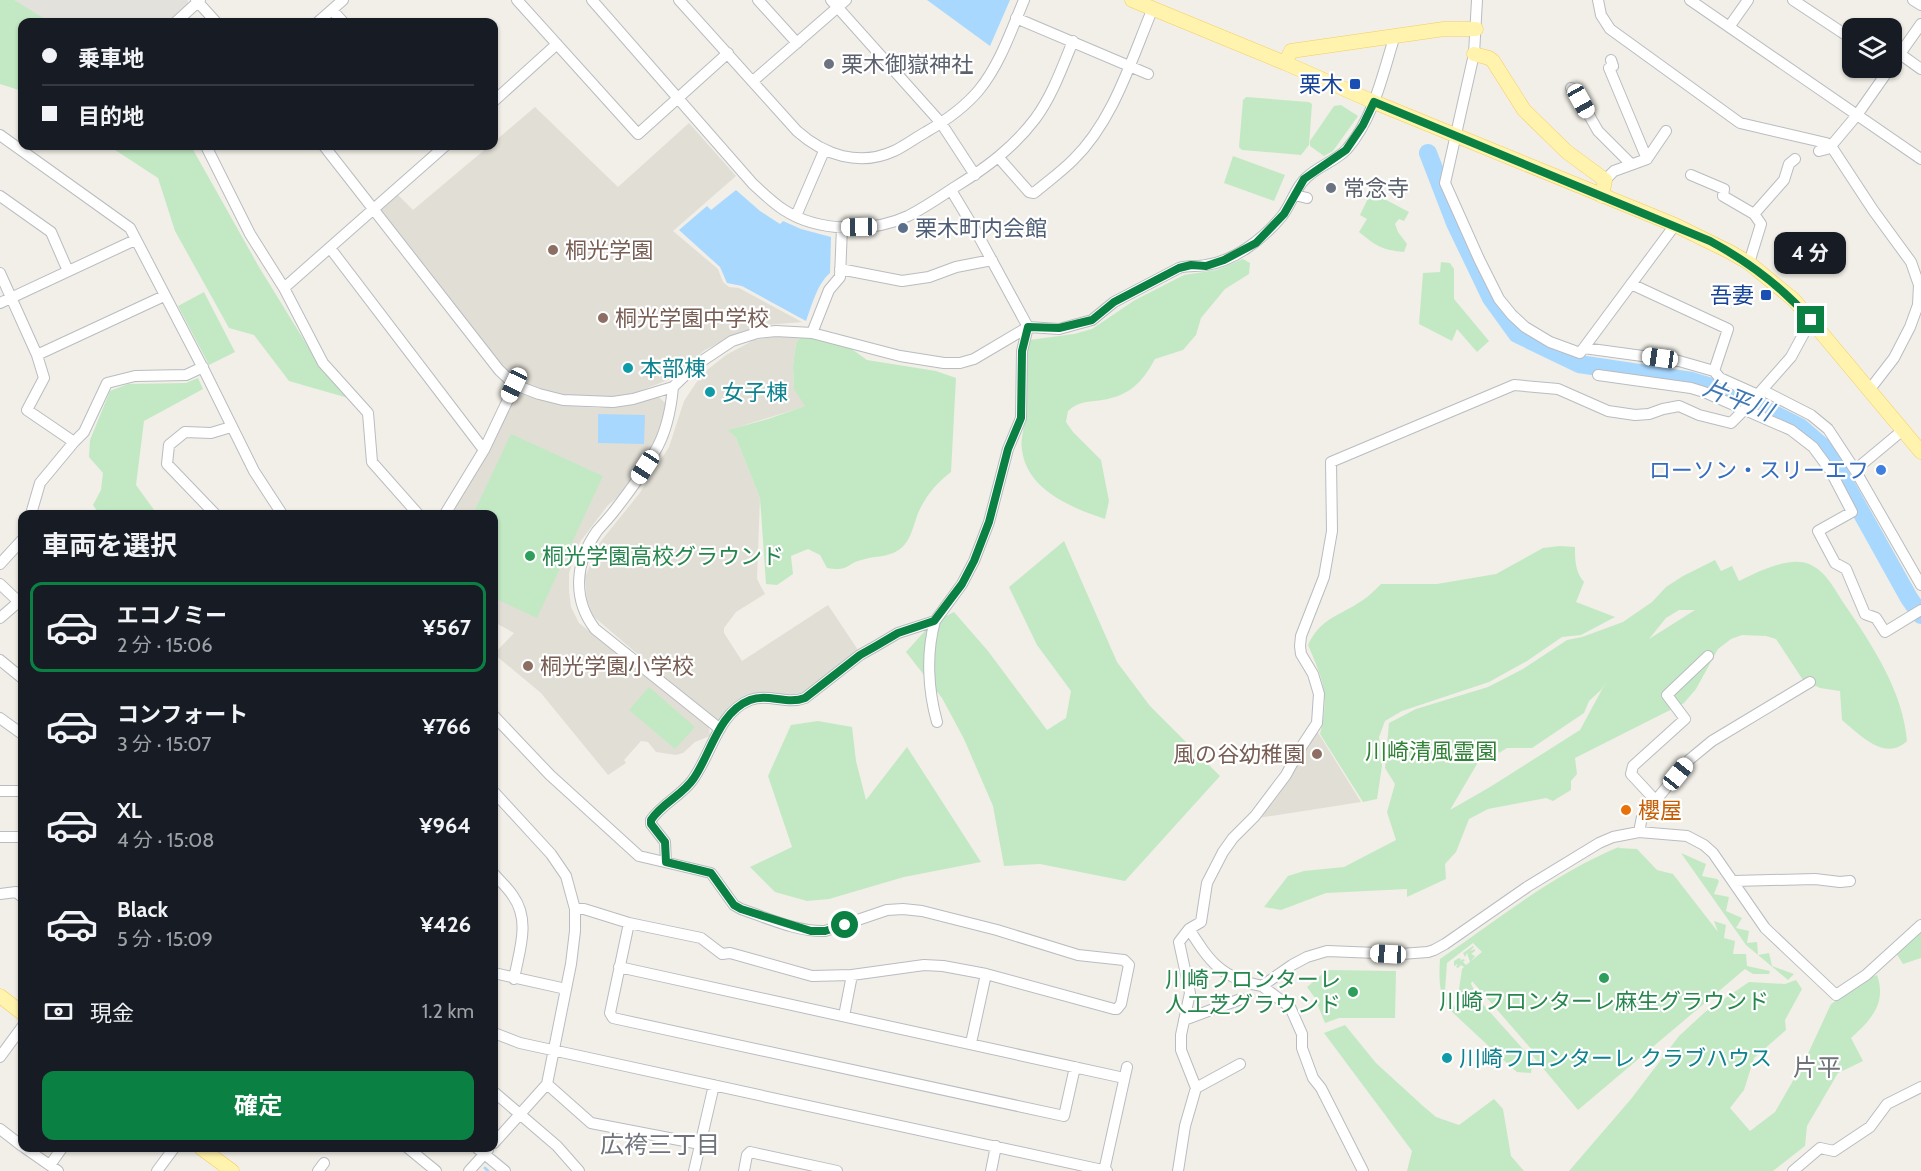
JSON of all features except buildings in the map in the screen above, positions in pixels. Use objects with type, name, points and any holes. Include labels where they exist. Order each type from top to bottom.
[{"type":"main road","points":[[1132,0],[1675,225],[1749,263],[1794,300],[1921,452]]},
{"type":"main road","points":[[1285,63],[1291,51],[1444,29],[1476,29]]},
{"type":"main road","points":[[1474,54],[1493,61],[1524,110],[1567,152],[1605,180],[1602,196]]},
{"type":"main road","points":[[0,996],[18,1010]]},
{"type":"main road","points":[[212,1152],[232,1171]]},
{"type":"street","points":[[323,18],[343,0]]},
{"type":"street","points":[[517,0],[638,134],[728,53]]},
{"type":"street","points":[[592,0],[753,184],[768,198],[795,216],[816,223],[842,227],[875,225],[908,216],[999,158],[1036,118],[1057,81],[1073,41]]},
{"type":"street","points":[[680,0],[797,131],[824,151],[858,158],[894,151],[941,123],[962,107],[978,90],[1001,54],[1024,0]]},
{"type":"street","points":[[758,0],[797,43]]},
{"type":"street","points":[[1477,0],[1474,54],[1445,183],[1499,299],[1512,315],[1550,342],[1580,353],[1675,225]]},
{"type":"street","points":[[1598,0],[1601,15],[1610,29],[1740,123],[1831,146],[1911,262],[1920,285],[1918,305],[1910,327],[1894,358],[1870,389]]},
{"type":"street","points":[[1690,0],[1921,159]]},
{"type":"street","points":[[1729,27],[1748,0]]},
{"type":"street","points":[[1793,0],[1842,32]]},
{"type":"street","points":[[1914,0],[1921,5]]},
{"type":"street","points":[[180,18],[198,1],[213,18]]},
{"type":"street","points":[[753,81],[838,3],[941,123],[975,175]]},
{"type":"street","points":[[999,158],[1029,192],[1034,193],[1074,159],[1104,119],[1153,8]]},
{"type":"street","points":[[332,10],[339,18]]},
{"type":"street","points":[[1016,18],[1148,74]]},
{"type":"street","points":[[1902,51],[1921,24]]},
{"type":"street","points":[[327,150],[514,385],[563,400],[590,402],[633,399],[673,387],[696,365],[732,341],[757,333],[776,331],[812,333],[900,356],[926,361],[960,363],[974,359],[1028,327],[1059,328],[1092,320],[1114,302],[1179,268],[1191,265],[1206,266],[1224,260],[1256,243],[1284,214],[1304,179],[1346,150],[1363,125],[1374,102],[1395,36]]},
{"type":"street","points":[[498,98],[556,44]]},
{"type":"street","points":[[1902,55],[1921,69]]},
{"type":"street","points":[[1611,60],[1613,66],[1609,68],[1647,159]]},
{"type":"street","points":[[1819,151],[1831,146],[1857,115],[1883,78]]},
{"type":"street","points":[[1571,88],[1598,131],[1631,164]]},
{"type":"street","points":[[1605,180],[1614,171],[1647,159],[1666,131]]},
{"type":"street","points":[[0,135],[18,148]]},
{"type":"street","points":[[21,150],[130,228],[275,510]]},
{"type":"street","points":[[208,150],[250,234],[284,288],[323,363],[368,414],[372,462],[414,510]]},
{"type":"street","points":[[284,288],[440,150]]},
{"type":"street","points":[[795,216],[824,151]]},
{"type":"street","points":[[1754,214],[1784,180],[1789,164],[1795,159]]},
{"type":"street","points":[[1691,175],[1724,189],[1723,196],[1754,214],[1761,224],[1749,263]]},
{"type":"street","points":[[937,722],[932,704],[929,643],[934,621],[962,584],[974,561],[989,522],[1008,449],[1021,418],[1022,351],[1028,327],[951,190]]},
{"type":"street","points":[[1295,195],[1307,198]]},
{"type":"street","points":[[0,196],[51,232],[68,271]]},
{"type":"street","points":[[812,333],[829,290],[840,277],[842,227]]},
{"type":"street","points":[[0,303],[135,240]]},
{"type":"street","points":[[330,248],[484,450]]},
{"type":"street","points":[[840,269],[902,281],[929,278],[956,267],[992,260]]},
{"type":"street","points":[[0,273],[38,355],[44,378],[27,410],[75,442]]},
{"type":"street","points":[[1631,284],[1728,328],[1714,371]]},
{"type":"street","points":[[38,355],[164,296]]},
{"type":"street","points":[[1178,1171],[1185,1126],[1196,1088],[1180,1042],[1190,993],[1179,942],[1189,929],[1201,922],[1207,883],[1223,852],[1233,838],[1255,816],[1286,774],[1317,723],[1320,694],[1313,674],[1301,654],[1300,646],[1301,636],[1324,577],[1332,531],[1331,462],[1514,385],[1557,389],[1608,411],[1635,415],[1649,414],[1679,406],[1699,415],[1731,423],[1791,357],[1811,320]]},
{"type":"street","points":[[1584,348],[1679,361],[1714,371],[1720,378],[1811,415],[1828,429],[1855,470],[1921,585]]},
{"type":"street","points":[[32,510],[40,483],[84,432],[106,383],[135,376],[186,375],[203,367]]},
{"type":"street","points":[[1598,375],[1672,385],[1704,392],[1782,426],[1802,438],[1813,447],[1830,470],[1852,512],[1818,531],[1835,563],[1846,568],[1865,614],[1876,618],[1885,632],[1921,610]]},
{"type":"street","points":[[447,510],[484,450],[514,385]]},
{"type":"street","points":[[673,387],[670,410],[656,451],[634,484],[596,532],[586,550],[578,574],[580,600],[595,629],[720,729]]},
{"type":"street","points":[[211,510],[167,464],[169,446],[184,432],[211,434],[231,427]]},
{"type":"street","points":[[1855,470],[1903,430]]},
{"type":"street","points":[[0,564],[18,544]]},
{"type":"street","points":[[0,584],[18,599]]},
{"type":"street","points":[[0,618],[18,603]]},
{"type":"street","points":[[666,862],[665,842],[651,824],[651,820],[683,792],[695,778],[720,729],[738,707],[751,700],[766,698],[796,701],[805,698],[860,655],[898,633],[934,621]]},
{"type":"street","points":[[1656,801],[1630,774],[1633,766],[1685,719],[1667,695],[1708,656]]},
{"type":"street","points":[[0,660],[18,674]]},
{"type":"street","points":[[1639,832],[1642,817],[1689,760],[1712,741],[1810,682]]},
{"type":"street","points":[[0,718],[18,731]]},
{"type":"street","points":[[498,720],[550,774],[639,856],[711,873],[734,905],[741,909],[811,931],[825,931],[887,910],[922,911],[998,930],[1078,956],[1124,960],[1129,964],[1118,1009],[986,974],[943,966],[924,965],[852,975],[812,976],[730,953],[722,954],[700,938],[629,923],[584,909],[575,909]]},
{"type":"street","points":[[0,791],[18,791]]},
{"type":"street","points":[[498,796],[551,854],[566,876],[575,909],[575,931],[566,989],[547,1084],[498,1139]]},
{"type":"street","points":[[1262,986],[1307,957],[1328,951],[1401,954],[1428,952],[1445,944],[1527,887],[1599,843],[1613,837],[1639,832],[1687,836],[1704,845],[1734,881],[1765,928],[1836,995],[1866,975],[1921,925]]},
{"type":"street","points":[[0,837],[18,837]]},
{"type":"street","points":[[498,878],[514,896],[523,915],[523,931],[514,979]]},
{"type":"street","points":[[1734,881],[1815,879],[1850,881]]},
{"type":"street","points":[[0,894],[18,894]]},
{"type":"street","points":[[629,923],[610,1016],[613,1018],[1064,1116],[1075,1067]]},
{"type":"street","points":[[1189,929],[1206,955],[1218,968],[1243,982],[1262,986],[1290,1007],[1302,1034],[1302,1048],[1313,1078],[1321,1088],[1363,1171]]},
{"type":"street","points":[[498,1035],[554,1050],[1105,1171],[1125,1072],[1075,1067],[620,966]]},
{"type":"street","points":[[498,974],[566,989]]},
{"type":"street","points":[[971,1043],[986,974]]},
{"type":"street","points":[[844,1016],[852,975]]},
{"type":"street","points":[[1184,1020],[1240,999]]},
{"type":"street","points":[[0,1058],[18,1033]]},
{"type":"street","points":[[1196,1088],[1240,1064]]},
{"type":"street","points":[[547,1084],[591,1123],[700,1144]]},
{"type":"street","points":[[694,1171],[714,1085]]},
{"type":"street","points":[[1793,1171],[1820,1148],[1834,1151],[1853,1139],[1870,1127],[1887,1104],[1921,1087]]},
{"type":"street","points":[[498,1095],[557,1146],[579,1171]]},
{"type":"street","points":[[0,1129],[18,1142]]},
{"type":"street","points":[[991,1171],[996,1146]]},
{"type":"street","points":[[31,1152],[54,1168],[61,1152]]},
{"type":"street","points":[[157,1171],[171,1152]]},
{"type":"street","points":[[413,1152],[436,1171]]},
{"type":"street","points":[[469,1171],[483,1152]]},
{"type":"street","points":[[486,1152],[505,1171]]},
{"type":"street","points":[[744,1171],[747,1155],[750,1152],[837,1171]]},
{"type":"shaded area","points":[[13,0],[188,1],[188,5],[172,18],[42,18]]},
{"type":"shaded area","name":"桐光学園","points":[[535,107],[618,187],[689,123],[736,176],[673,231],[718,269],[723,282],[729,287],[739,288],[802,322],[757,326],[705,350],[668,380],[629,395],[609,399],[563,395],[534,388],[506,373],[381,212],[381,208],[397,194],[413,210],[484,150],[498,150],[498,139]]},
{"type":"shaded area","points":[[792,334],[801,336],[796,343],[793,366],[794,388],[806,406],[729,430],[736,438],[760,498],[757,579],[765,594],[736,612],[724,628],[724,633],[742,661],[828,605],[858,650],[798,697],[768,693],[717,722],[593,616],[587,600],[585,578],[597,546],[639,494],[669,447],[684,401],[702,374],[726,355],[754,340]]},
{"type":"shaded area","points":[[515,393],[572,406],[598,408],[618,406],[658,396],[665,403],[666,409],[651,452],[634,477],[619,496],[608,505],[580,542],[569,573],[571,607],[579,623],[709,727],[710,736],[695,742],[683,753],[676,755],[656,752],[648,742],[641,741],[624,760],[626,763],[608,775],[541,693],[498,657],[498,650],[514,633],[498,624],[498,510],[454,510]]},
{"type":"shaded area","name":"風の谷幼稚園","points":[[1317,731],[1361,802],[1258,818]]},
{"type":"green space","points":[[0,0],[14,0],[43,18],[18,18],[18,90],[0,84]]},
{"type":"green space","points":[[1246,97],[1312,104],[1309,145],[1301,155],[1242,150],[1239,147],[1243,100]]},
{"type":"green space","points":[[1341,105],[1358,116],[1333,151],[1324,156],[1310,146],[1310,141],[1334,106]]},
{"type":"green space","points":[[115,150],[193,150],[259,267],[318,363],[348,398],[289,381],[254,335],[229,328],[175,231],[158,178]]},
{"type":"green space","points":[[1233,156],[1285,175],[1274,201],[1224,183]]},
{"type":"green space","points":[[1371,192],[1409,212],[1404,221],[1399,219],[1395,224],[1407,244],[1404,252],[1380,246],[1359,232],[1367,219],[1360,215]]},
{"type":"green space","points":[[1243,259],[1250,263],[1249,274],[1225,289],[1201,318],[1196,335],[1183,350],[1155,359],[1140,381],[1127,392],[1111,398],[1080,404],[1068,411],[1066,422],[1101,460],[1109,501],[1105,519],[1066,503],[1042,487],[1032,476],[1022,450],[1029,340],[1074,334],[1092,329],[1135,300],[1184,275],[1216,270]]},
{"type":"green space","points":[[1441,262],[1450,263],[1454,269],[1454,299],[1489,341],[1477,352],[1457,329],[1452,341],[1419,324],[1423,273],[1440,272]]},
{"type":"green space","points":[[204,292],[235,352],[209,365],[178,306]]},
{"type":"green space","points":[[801,336],[849,347],[867,360],[936,371],[956,378],[951,472],[927,497],[918,513],[910,537],[897,551],[835,569],[827,568],[820,555],[808,549],[791,556],[793,574],[777,585],[766,584],[760,498],[736,438],[728,430],[805,406],[794,389],[793,366],[796,343]]},
{"type":"green space","points":[[198,378],[203,389],[144,421],[136,485],[154,510],[96,510],[93,505],[101,490],[103,473],[89,457],[90,440],[110,391],[128,384],[186,383]]},
{"type":"green space","name":"桐光学園高校グラウンド","points":[[511,434],[603,476],[537,618],[498,600],[498,510],[475,510]]},
{"type":"green space","points":[[1064,541],[1117,662],[1150,706],[1220,776],[1125,881],[1040,864],[1004,866],[993,806],[964,739],[942,698],[906,652],[932,623],[954,612],[988,651],[1047,730],[1066,718],[1071,691],[1037,645],[1009,587]]},
{"type":"green space","points":[[1575,547],[1577,570],[1584,582],[1576,602],[1615,617],[1581,635],[1562,637],[1527,661],[1489,682],[1402,711],[1385,721],[1379,737],[1382,766],[1377,799],[1363,802],[1320,734],[1325,697],[1318,668],[1308,645],[1319,628],[1363,600],[1381,584],[1437,584],[1496,574],[1543,548]]},
{"type":"green space","name":"川崎清風霊園","points":[[1715,560],[1721,571],[1732,566],[1739,581],[1783,563],[1801,562],[1815,567],[1834,587],[1885,669],[1899,704],[1907,741],[1899,747],[1890,749],[1882,748],[1865,739],[1842,720],[1840,691],[1820,688],[1803,680],[1776,639],[1766,636],[1742,635],[1731,639],[1718,649],[1696,689],[1684,703],[1575,758],[1577,774],[1571,781],[1571,790],[1553,801],[1546,798],[1488,809],[1469,819],[1456,852],[1445,864],[1446,879],[1407,897],[1407,889],[1326,893],[1281,910],[1264,907],[1288,876],[1304,871],[1344,867],[1396,840],[1387,812],[1395,784],[1385,768],[1389,723],[1416,709],[1488,687],[1523,669],[1567,640],[1623,622],[1683,576]],"holes":[[[1679,610],[1695,610],[1649,639],[1666,618]],[[1606,682],[1580,730],[1450,810],[1484,752],[1498,750],[1499,753],[1507,748],[1532,748],[1584,713],[1589,701]]]},
{"type":"green space","points":[[649,687],[695,727],[675,749],[629,710]]},
{"type":"green space","points":[[818,721],[852,727],[856,761],[866,800],[907,747],[981,862],[904,877],[829,899],[807,901],[775,892],[750,867],[792,847],[768,776],[791,725]]},
{"type":"green space","name":"川崎フロンターレ麻生グラウンド","points":[[1621,846],[1618,848],[1637,849],[1657,870],[1673,874],[1718,932],[1714,921],[1726,925],[1724,938],[1735,941],[1733,954],[1746,954],[1747,966],[1770,971],[1769,974],[1753,974],[1745,969],[1578,1110],[1532,1055],[1533,1051],[1472,981],[1471,984],[1480,1001],[1533,1060],[1531,1073],[1517,1072],[1451,1011],[1442,993],[1440,959],[1550,883]],"holes":[[[1473,943],[1482,952],[1471,961],[1475,956],[1471,954],[1475,949],[1470,951],[1473,946],[1463,953],[1465,957],[1467,953],[1470,962],[1466,965],[1463,962],[1465,960],[1460,961],[1459,958],[1454,961],[1454,966],[1458,964],[1456,967],[1461,965],[1464,967],[1459,989],[1463,1003],[1451,1007],[1445,991],[1447,963]]]},
{"type":"green space","points":[[1681,853],[1706,864],[1702,876],[1719,881],[1714,894],[1729,897],[1726,911],[1742,918],[1736,928],[1749,931],[1747,943],[1757,942],[1758,955],[1746,945]]},
{"type":"green space","points":[[1921,932],[1921,958],[1903,964],[1896,953]]},
{"type":"green space","points":[[1769,953],[1772,966],[1794,974],[1788,980],[1758,955]]},
{"type":"green space","name":"川崎フロンターレ 人工芝グラウンド","points":[[1327,970],[1396,971],[1395,1018],[1339,1018],[1325,1023],[1315,998],[1307,987]]},
{"type":"green space","points":[[1877,975],[1880,994],[1875,1010],[1871,1018],[1851,1038],[1863,1061],[1838,1073],[1807,1126],[1805,1146],[1773,1171],[1569,1171],[1631,1099],[1679,1036],[1705,1012],[1749,982],[1785,984],[1796,980],[1802,989],[1785,1020],[1786,1030],[1754,1058],[1744,1090],[1730,1108],[1750,1131],[1775,1112],[1806,1058],[1831,1004]]},
{"type":"green space","points":[[1345,1025],[1376,1063],[1436,1117],[1459,1125],[1494,1099],[1503,1109],[1511,1156],[1524,1171],[1407,1171],[1412,1151],[1324,1033]]},
{"type":"water","points":[[927,0],[1010,0],[990,46]]},
{"type":"water","points":[[736,190],[760,211],[780,224],[783,221],[801,229],[831,237],[830,273],[818,289],[806,321],[742,286],[727,283],[720,267],[679,230],[707,206],[711,210]]},
{"type":"water","points":[[598,414],[645,415],[644,444],[598,443]]},
{"type":"waterway","name":"片平川","points":[[1428,153],[1455,223],[1491,298],[1517,334],[1579,364],[1692,381],[1732,393],[1800,427],[1823,447],[1836,467],[1909,598],[1921,615]]},
{"type":"waterway","points":[[485,1168],[488,1171]]},
{"type":"place","name":"栗木御嶽神社","points":[[829,64]]},
{"type":"place","name":"栗木","points":[[1355,84]]},
{"type":"place","name":"常念寺","points":[[1331,188]]},
{"type":"place","name":"栗木町内会館","points":[[903,228]]},
{"type":"place","name":"桐光学園","points":[[553,250]]},
{"type":"place","name":"吾妻","points":[[1766,295]]},
{"type":"place","name":"桐光学園中学校","points":[[603,318]]},
{"type":"place","name":"本部棟","points":[[628,368]]},
{"type":"place","name":"女子棟","points":[[710,392]]},
{"type":"place","name":"ローソン・スリーエフ","points":[[1881,470]]},
{"type":"place","name":"桐光学園高校グラウンド","points":[[530,556]]},
{"type":"place","name":"桐光学園小学校","points":[[528,666]]},
{"type":"place","name":"風の谷幼稚園","points":[[1317,754]]},
{"type":"place","name":"櫻屋","points":[[1626,810]]},
{"type":"place","name":"川崎フロンターレ麻生グラウンド","points":[[1604,978]]},
{"type":"place","name":"川崎フロンターレ 人工芝グラウンド","points":[[1353,992]]},
{"type":"place","name":"川崎フロンターレ クラブハウス","points":[[1447,1058]]},
{"type":"district","name":"片平","points":[[1817,1068]]},
{"type":"district","name":"広袴三丁目","points":[[660,1145]]},
{"type":"route","points":[[845,925],[825,931],[811,931],[741,909],[734,905],[711,873],[666,862],[665,842],[651,824],[651,820],[683,792],[695,778],[720,729],[738,707],[751,700],[766,698],[796,701],[805,698],[860,655],[898,633],[919,628],[934,621],[946,607],[974,561],[989,522],[1008,449],[1021,418],[1022,351],[1028,327],[1059,328],[1092,320],[1114,302],[1179,268],[1191,265],[1206,266],[1224,260],[1256,243],[1284,214],[1304,179],[1346,150],[1363,125],[1374,102],[1710,241],[1749,263],[1794,300],[1811,320]]}]
